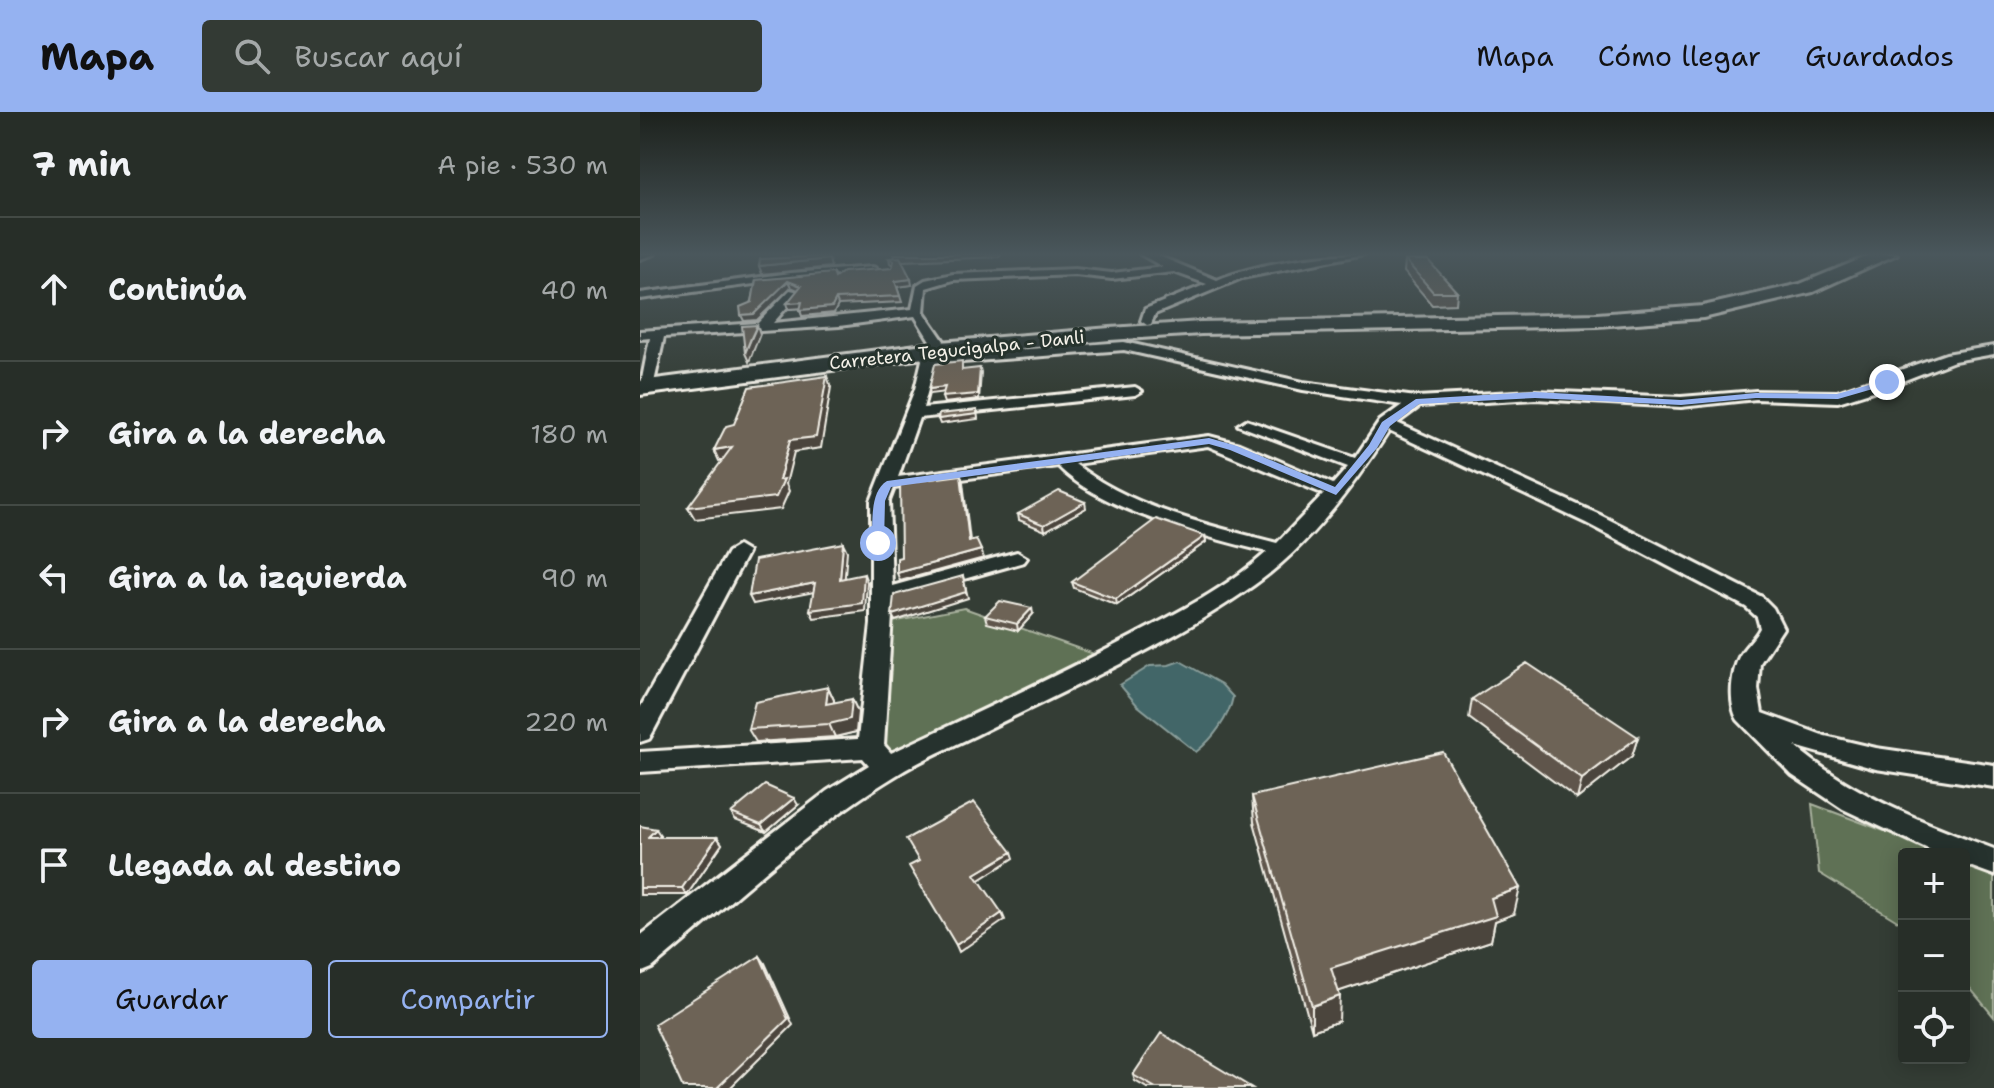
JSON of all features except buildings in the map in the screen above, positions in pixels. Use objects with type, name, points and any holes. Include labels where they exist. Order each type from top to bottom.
[{"type":"highway","name":"Carretera Tegucigalpa - Danli","points":[[643,386],[767,365],[1147,326],[1622,312],[1726,300]]},
{"type":"highway","name":"Carretera Tegucigalpa - Danli","points":[[1147,326],[1597,320],[1703,312],[1756,300]]},
{"type":"highway","name":"Carretera Tegucigalpa - Danli","points":[[643,386],[767,365]]},
{"type":"street","points":[[761,328],[787,300]]},
{"type":"street","points":[[878,758],[880,501],[922,389],[930,350],[918,312],[919,300]]},
{"type":"street","points":[[1147,326],[1149,312],[1177,300]]},
{"type":"street","points":[[643,386],[647,340],[918,312]]},
{"type":"street","points":[[930,350],[1124,346],[1303,386],[1416,402],[1535,395],[1681,402],[1756,395],[1838,397],[1951,357],[1994,350]]},
{"type":"street","points":[[912,414],[1135,391]]},
{"type":"street","points":[[640,957],[837,799],[878,758],[1172,626],[1249,579],[1283,550],[1336,492],[1359,465],[1386,424],[1416,402]]},
{"type":"street","points":[[1386,424],[1593,519],[1762,608],[1772,622],[1769,637],[1748,662],[1745,692],[1747,714],[1810,773],[1838,790],[1951,846],[1994,862]]},
{"type":"street","points":[[1246,425],[1359,465]]},
{"type":"street","points":[[887,484],[1209,441],[1233,448],[1336,492]]},
{"type":"street","points":[[1062,460],[1073,471],[1130,504],[1179,524],[1283,550]]},
{"type":"street","points":[[640,732],[738,552]]},
{"type":"street","points":[[880,596],[1017,558]]},
{"type":"street","points":[[1747,714],[1788,733],[1869,759],[1994,776]]},
{"type":"street","points":[[640,762],[878,758]]},
{"type":"green space","points":[[964,608],[1108,659],[887,767],[882,624]]},
{"type":"green space","points":[[1812,804],[1930,848],[1898,848],[1898,921],[1819,873]]},
{"type":"green space","points":[[1970,862],[1994,871],[1994,1017],[1970,988]]},
{"type":"water","points":[[1180,661],[1221,684],[1233,697],[1219,727],[1196,752],[1137,705],[1120,685],[1150,666]]},
{"type":"route","points":[[878,543],[880,501],[887,484],[1209,441],[1233,448],[1336,492],[1374,446],[1386,424],[1416,402],[1455,397],[1535,395],[1681,402],[1756,395],[1838,397],[1887,382]]}]
